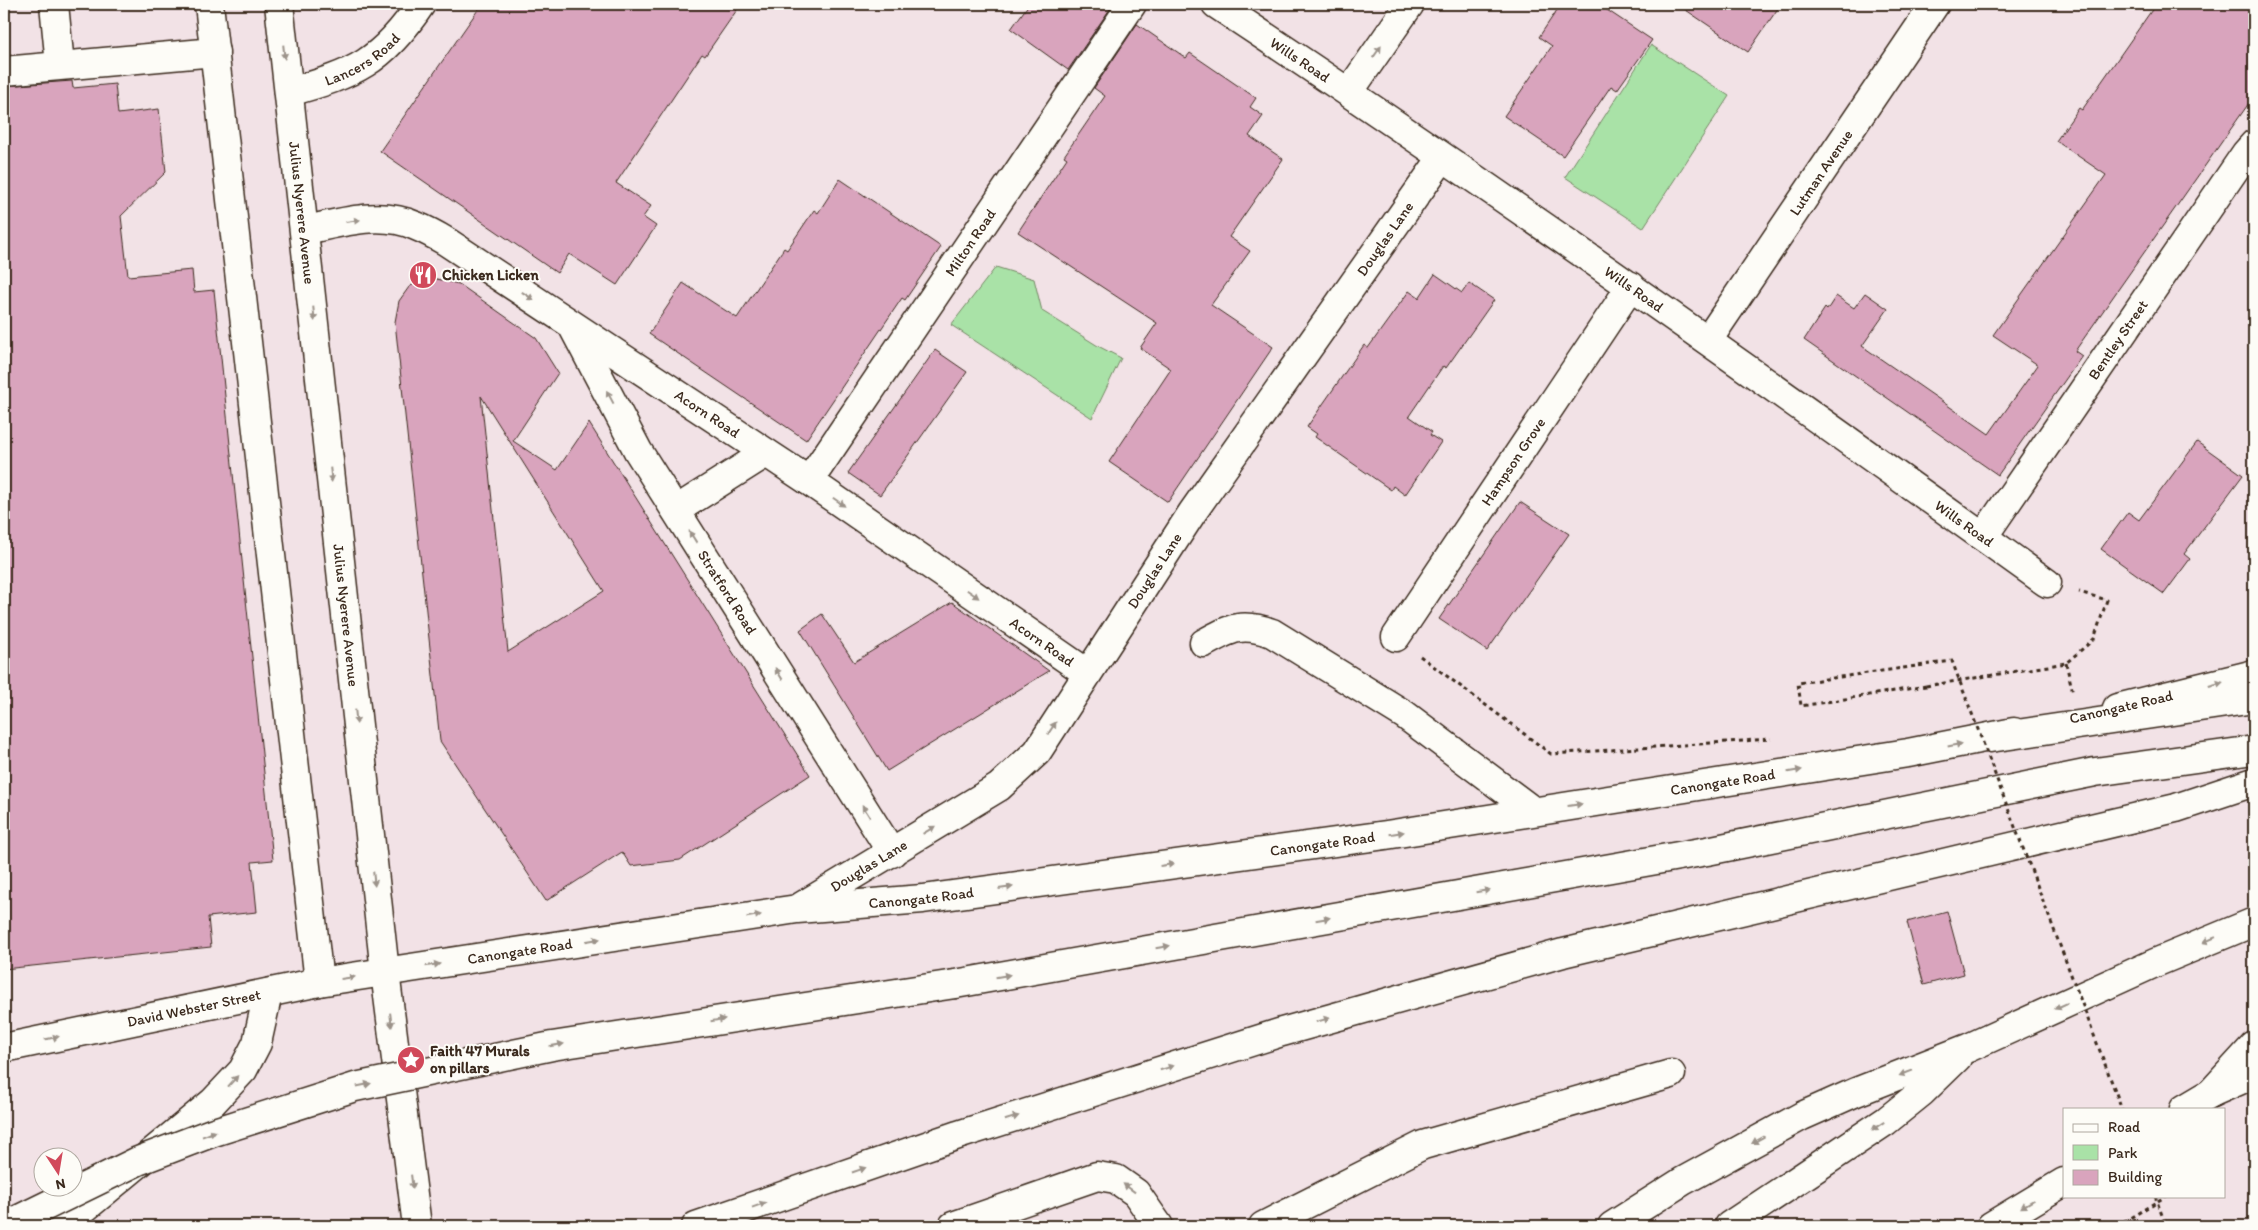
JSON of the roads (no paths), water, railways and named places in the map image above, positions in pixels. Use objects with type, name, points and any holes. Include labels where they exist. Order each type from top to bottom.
[{"type":"main road","points":[[54,4],[60,66]]},
{"type":"main road","points":[[209,4],[319,982]]},
{"type":"main road","name":"Julius Nyerere Avenue","points":[[279,4],[384,972],[417,1226]]},
{"type":"main road","name":"Lancers Road","points":[[289,92],[333,80],[365,64],[386,48],[406,26],[421,4]]},
{"type":"main road","name":"Milton Road","points":[[809,481],[1132,4]]},
{"type":"main road","name":"Wills Road","points":[[1216,4],[1349,92],[1442,158],[1631,286],[2047,583]]},
{"type":"main road","points":[[1349,92],[1410,4]]},
{"type":"main road","name":"Lutman Avenue","points":[[1708,340],[1935,4]]},
{"type":"main road","points":[[4,71],[215,52]]},
{"type":"main road","name":"Bentley Street","points":[[1983,537],[2254,144]]},
{"type":"main road","name":"Douglas Lane","points":[[797,910],[999,787],[1036,752],[1192,513],[1442,158]]},
{"type":"main road","name":"Acorn Road","points":[[305,230],[380,217],[414,225],[447,242],[809,481],[1087,673]]},
{"type":"main road","name":"Hampson Grove","points":[[1396,637],[1631,286]]},
{"type":"main road","name":"Stratford Road","points":[[572,326],[638,451],[892,853]]},
{"type":"main road","points":[[676,510],[766,453]]},
{"type":"main road","points":[[1204,643],[1223,632],[1238,627],[1254,626],[1272,633],[1405,715],[1533,811]]},
{"type":"main road","name":"Canongate Road","points":[[384,972],[797,910],[923,899],[1386,835],[1908,754],[1990,738],[2178,694],[2254,674]]},
{"type":"main road","points":[[1990,738],[2254,699]]},
{"type":"main road","points":[[5,1226],[138,1162],[214,1132],[355,1087],[552,1046],[954,984],[1707,852],[2095,772],[2254,750]]},
{"type":"main road","points":[[696,1226],[1117,1083],[1347,1014],[1563,953],[2176,808],[2254,782]]},
{"type":"main road","points":[[1612,1226],[1683,1181],[1802,1116],[1856,1092],[1968,1048],[2154,963],[2254,922]]},
{"type":"main road","name":"David Webster Street","points":[[4,1048],[319,982],[384,972]]},
{"type":"main road","points":[[63,1226],[213,1102],[243,1070],[256,1043],[268,993]]},
{"type":"main road","points":[[2211,1093],[2254,1046]]},
{"type":"main road","points":[[1729,1226],[1886,1120],[1922,1092],[1968,1048]]},
{"type":"main road","points":[[1263,1226],[1423,1145],[1671,1074]]},
{"type":"main road","points":[[2186,1108],[2211,1093],[2254,1074]]},
{"type":"main road","points":[[953,1226],[1097,1176],[1116,1179],[1136,1193],[1159,1226]]},
{"type":"main road","points":[[1991,1226],[2063,1183]]},
{"type":"place","name":"Chicken Licken","points":[[423,275]]},
{"type":"place","name":"Faith 47 Murals on pillars","points":[[411,1060]]}]
